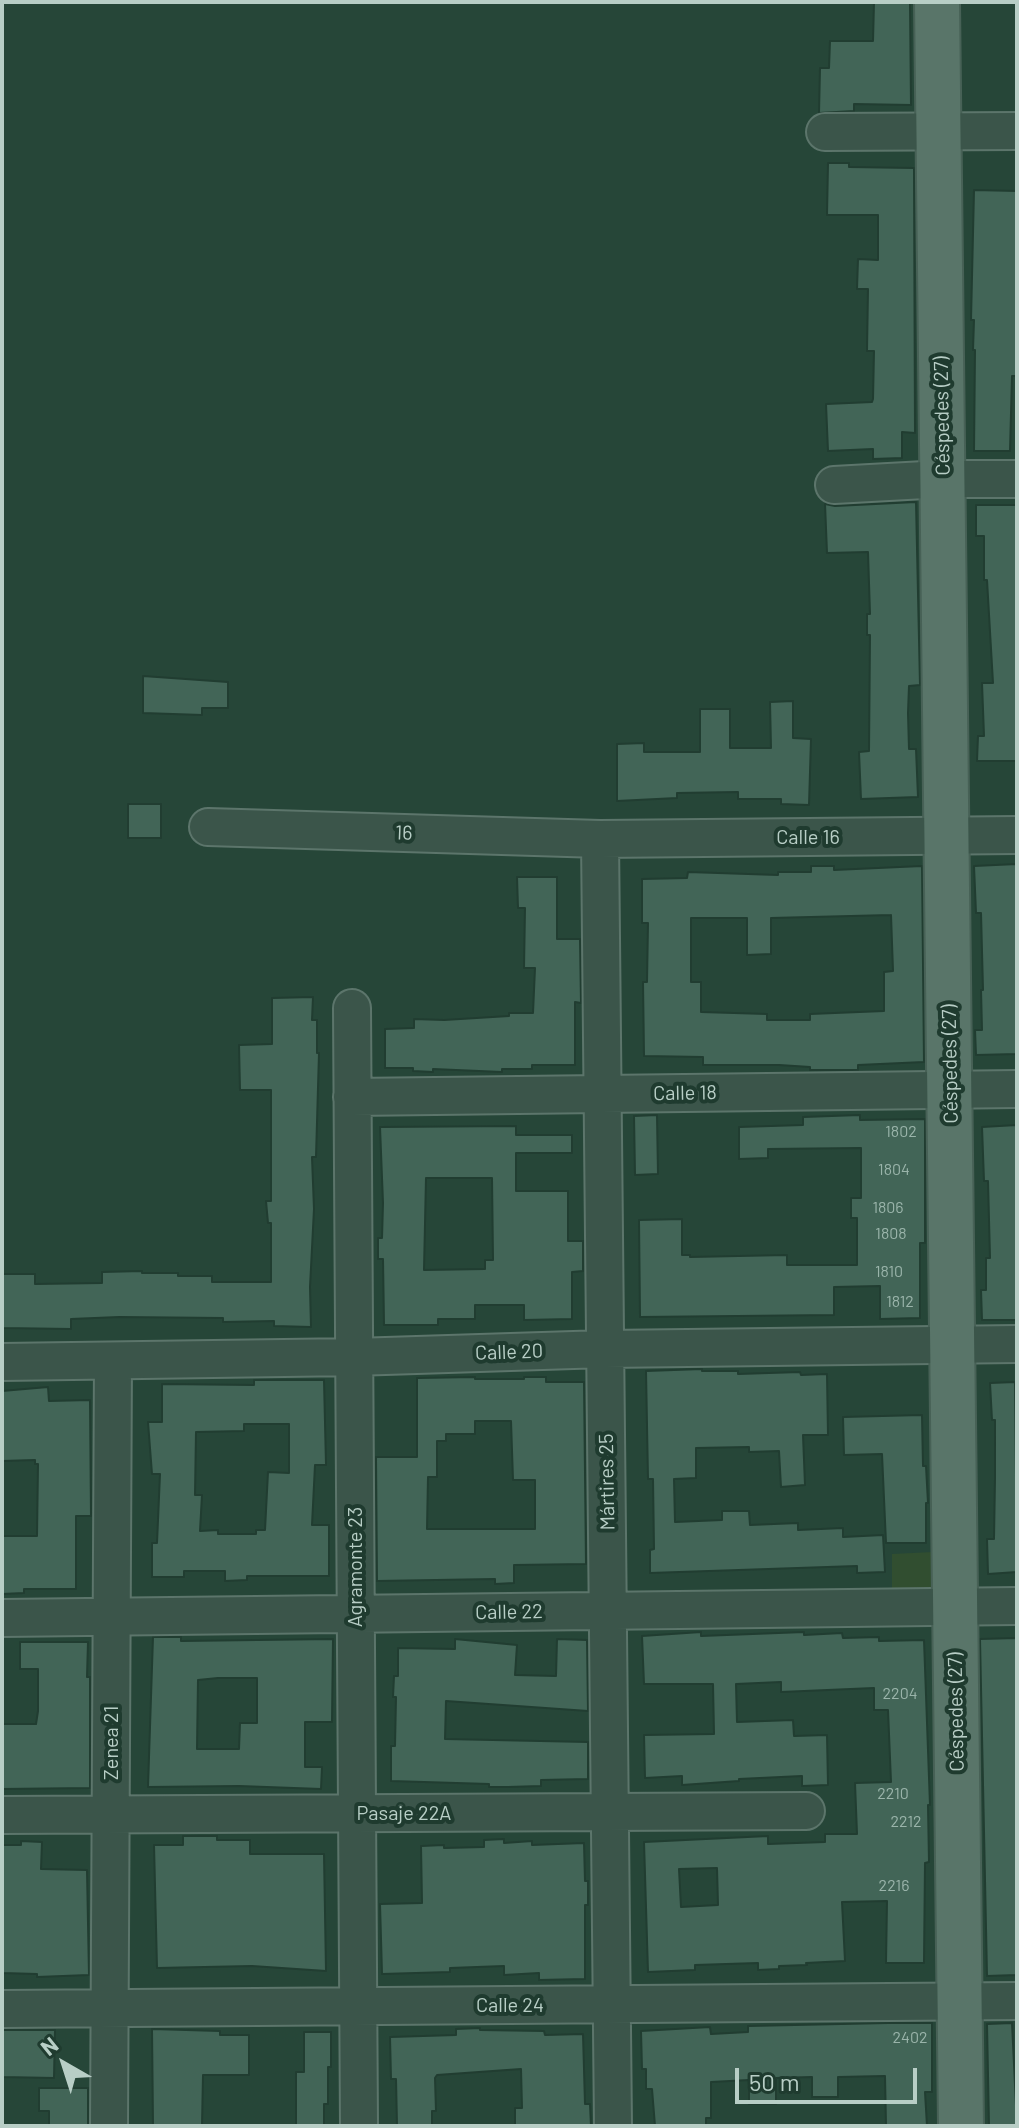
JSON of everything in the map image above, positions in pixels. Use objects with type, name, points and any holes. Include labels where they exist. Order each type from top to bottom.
[{"type":"main road","name":"Céspedes (27)","points":[[937,2],[961,2126]]},
{"type":"street","points":[[825,132],[1017,131]]},
{"type":"street","points":[[834,485],[943,479],[1017,479]]},
{"type":"street","name":"16","points":[[208,827],[600,839]]},
{"type":"street","name":"Calle 16","points":[[600,839],[1017,835]]},
{"type":"street","name":"Mártires 25","points":[[600,839],[613,2126]]},
{"type":"street","name":"Agramonte 23","points":[[352,1008],[359,2126]]},
{"type":"street","name":"Calle 18","points":[[352,1097],[1017,1089]]},
{"type":"street","name":"Calle 20","points":[[2,1362],[1017,1344]]},
{"type":"street","name":"Zenea 21","points":[[109,2126],[113,1361]]},
{"type":"street","name":"Calle 22","points":[[2,1618],[1017,1606]]},
{"type":"street","name":"Pasaje 22A","points":[[2,1815],[806,1811]]},
{"type":"street","name":"Calle 24","points":[[2,2009],[1017,2001]]},
{"type":"green space","points":[[933,1552],[933,1590],[892,1588],[892,1554]]},
{"type":"building","points":[[874,2],[910,2],[911,105],[854,104],[854,111],[819,113],[820,68],[829,68],[830,41],[873,41]]},
{"type":"building","points":[[828,163],[849,163],[849,167],[914,168],[915,433],[902,432],[902,458],[873,459],[873,449],[828,451],[826,404],[872,402],[873,399],[874,351],[867,351],[868,289],[857,289],[858,259],[878,260],[878,215],[827,215]]},
{"type":"building","points":[[974,190],[1017,191],[1017,376],[1012,376],[1010,451],[974,451],[975,350],[974,320],[971,320]]},
{"type":"building","points":[[916,502],[920,685],[909,686],[908,713],[909,749],[916,749],[918,797],[861,799],[859,752],[869,751],[868,552],[827,553],[825,504]]},
{"type":"building","points":[[976,505],[1017,505],[1017,761],[977,761],[978,736],[984,736],[982,683],[993,683],[987,580],[984,580],[984,536],[976,536]]},
{"type":"building","points":[[143,676],[228,682],[228,708],[202,708],[202,715],[143,713]]},
{"type":"building","points":[[793,701],[793,738],[811,739],[809,805],[781,804],[781,799],[738,799],[738,792],[677,793],[677,798],[617,801],[617,744],[644,743],[644,752],[700,752],[700,709],[730,709],[730,748],[771,748],[770,702]]},
{"type":"building","points":[[128,804],[161,804],[161,838],[128,838]]},
{"type":"building","points":[[1017,864],[1017,1054],[976,1055],[975,1030],[982,1030],[983,990],[981,913],[976,913],[974,866]]},
{"type":"building","points":[[811,866],[834,866],[834,870],[922,866],[924,1062],[858,1065],[858,1070],[810,1070],[810,1067],[779,1065],[703,1065],[703,1057],[644,1056],[643,982],[647,982],[648,923],[642,923],[642,879],[687,878],[688,872],[778,875],[778,872],[811,872]],"holes":[[[891,915],[893,971],[884,972],[884,1011],[810,1014],[810,1020],[767,1020],[767,1014],[701,1012],[701,982],[691,982],[691,918],[747,918],[747,955],[771,954],[771,918]]]},
{"type":"building","points":[[517,877],[557,877],[557,939],[580,939],[581,1003],[575,1002],[575,1065],[532,1065],[532,1069],[502,1069],[502,1072],[385,1068],[385,1029],[414,1028],[414,1019],[444,1020],[533,1013],[535,968],[524,968],[525,908],[518,908]]},
{"type":"building","points":[[313,997],[312,1020],[317,1020],[319,1053],[316,1157],[312,1157],[311,1327],[274,1326],[274,1321],[223,1322],[223,1318],[119,1317],[71,1319],[71,1329],[2,1328],[2,1274],[35,1274],[35,1284],[102,1283],[102,1272],[142,1271],[178,1273],[178,1276],[212,1276],[212,1282],[271,1282],[271,1223],[268,1223],[266,1201],[271,1201],[271,1090],[240,1090],[239,1045],[272,1044],[272,998]]},
{"type":"building","points":[[657,1115],[658,1174],[635,1175],[634,1116]]},
{"type":"building","points":[[860,1115],[860,1120],[925,1119],[925,1243],[920,1243],[920,1318],[880,1319],[880,1286],[834,1287],[834,1315],[640,1317],[639,1220],[682,1219],[682,1255],[690,1257],[787,1255],[787,1265],[857,1265],[857,1218],[851,1218],[851,1198],[861,1198],[861,1148],[768,1149],[768,1158],[739,1159],[739,1127],[803,1125],[803,1117]]},
{"type":"building","points":[[1017,1125],[1017,1320],[982,1320],[981,1290],[986,1290],[986,1258],[990,1258],[988,1181],[984,1181],[982,1127]]},
{"type":"building","points":[[516,1126],[516,1135],[572,1135],[572,1153],[516,1153],[516,1191],[568,1191],[568,1241],[583,1241],[583,1271],[572,1272],[572,1319],[524,1320],[524,1305],[475,1305],[475,1319],[438,1319],[438,1325],[384,1325],[383,1259],[378,1259],[383,1203],[380,1127]],"holes":[[[426,1178],[492,1178],[493,1260],[485,1260],[485,1269],[424,1270]]]},
{"type":"building","points":[[646,1371],[738,1371],[738,1374],[827,1374],[828,1435],[803,1435],[805,1485],[781,1487],[779,1451],[749,1452],[749,1447],[696,1448],[696,1478],[674,1479],[675,1522],[722,1520],[722,1511],[749,1511],[750,1525],[798,1523],[798,1530],[843,1528],[843,1537],[883,1535],[885,1572],[857,1573],[857,1566],[650,1573],[650,1550],[654,1549],[653,1479],[648,1479]]},
{"type":"building","points":[[546,1377],[546,1382],[584,1382],[586,1564],[514,1565],[514,1583],[495,1584],[495,1579],[377,1581],[376,1457],[417,1457],[417,1378]],"holes":[[[475,1421],[511,1421],[513,1480],[535,1480],[535,1529],[427,1529],[428,1477],[437,1477],[437,1441],[446,1441],[446,1434],[475,1434]]]},
{"type":"building","points":[[254,1380],[324,1380],[326,1465],[315,1465],[312,1525],[329,1525],[329,1576],[247,1576],[247,1580],[225,1581],[225,1571],[184,1571],[184,1577],[152,1577],[152,1543],[157,1543],[160,1474],[152,1474],[148,1422],[162,1422],[162,1384],[254,1385]],"holes":[[[244,1424],[289,1424],[289,1473],[268,1472],[265,1530],[256,1530],[256,1534],[200,1531],[202,1495],[195,1495],[196,1432],[244,1431]]]},
{"type":"building","points":[[1015,1382],[1017,1572],[988,1574],[987,1539],[994,1539],[995,1478],[995,1420],[992,1420],[990,1383]]},
{"type":"building","points":[[48,1387],[49,1401],[90,1400],[91,1516],[76,1516],[76,1589],[24,1589],[24,1593],[2,1594],[2,1536],[37,1536],[38,1464],[35,1460],[2,1461],[2,1391]]},
{"type":"building","points":[[922,1415],[923,1466],[926,1466],[928,1503],[926,1543],[886,1543],[882,1454],[844,1455],[843,1417]]},
{"type":"building","points":[[701,1632],[701,1636],[804,1632],[804,1635],[842,1633],[843,1638],[879,1637],[879,1641],[924,1640],[930,1805],[929,1862],[925,1863],[924,1963],[886,1963],[887,1901],[842,1902],[845,1961],[758,1970],[758,1963],[695,1965],[695,1970],[648,1972],[644,1842],[768,1836],[768,1844],[825,1842],[825,1834],[857,1834],[855,1783],[891,1782],[888,1710],[874,1710],[874,1688],[781,1692],[781,1682],[736,1684],[737,1722],[793,1720],[794,1736],[827,1735],[828,1785],[802,1786],[802,1776],[682,1785],[682,1776],[645,1778],[644,1735],[714,1734],[713,1684],[644,1684],[642,1636]],"holes":[[[717,1868],[718,1905],[681,1907],[679,1869]]]},
{"type":"building","points":[[153,1637],[181,1637],[181,1641],[333,1639],[332,1722],[305,1722],[305,1767],[322,1767],[321,1789],[148,1787]],"holes":[[[257,1678],[257,1723],[240,1723],[239,1749],[197,1749],[198,1680]]]},
{"type":"building","points":[[1017,1638],[1017,1975],[987,1976],[980,1639]]},
{"type":"building","points":[[455,1639],[517,1645],[515,1675],[556,1676],[557,1639],[587,1640],[588,1711],[446,1701],[445,1739],[588,1742],[588,1779],[541,1780],[541,1786],[508,1787],[391,1781],[391,1746],[395,1746],[394,1676],[398,1676],[398,1648],[455,1649]]},
{"type":"building","points":[[20,1642],[88,1642],[90,1788],[2,1789],[2,1724],[36,1724],[38,1711],[38,1669],[20,1669]]},
{"type":"building","points":[[183,1836],[250,1840],[250,1854],[324,1854],[326,1971],[252,1966],[157,1968],[154,1845],[183,1845]]},
{"type":"building","points":[[504,1839],[504,1843],[532,1841],[532,1845],[584,1843],[585,1881],[588,1881],[585,1979],[539,1980],[539,1973],[504,1975],[504,1966],[450,1968],[450,1972],[382,1974],[380,1904],[422,1903],[421,1846],[484,1847],[484,1840]]},
{"type":"building","points":[[21,1841],[42,1842],[41,1869],[87,1870],[89,1975],[37,1977],[37,1974],[2,1973],[2,1845],[21,1845]]},
{"type":"building","points":[[932,2023],[932,2092],[925,2092],[927,2126],[886,2126],[885,2076],[838,2077],[838,2097],[812,2097],[812,2077],[776,2078],[776,2104],[749,2104],[749,2080],[711,2082],[711,2118],[706,2118],[706,2126],[655,2126],[652,2089],[646,2089],[646,2069],[642,2069],[641,2031],[710,2027],[711,2034],[748,2032],[748,2026]]},
{"type":"building","points":[[1012,2023],[1017,2126],[989,2126],[987,2024]]},
{"type":"building","points":[[152,2029],[249,2035],[249,2075],[203,2075],[202,2126],[153,2126]]},
{"type":"building","points":[[456,2029],[544,2031],[545,2035],[583,2034],[585,2104],[590,2104],[591,2126],[515,2126],[515,2108],[522,2108],[521,2069],[437,2075],[436,2111],[432,2111],[432,2126],[397,2126],[396,2079],[391,2079],[390,2037],[456,2035]]},
{"type":"building","points":[[2,2030],[55,2030],[54,2078],[2,2077]]},
{"type":"building","points":[[304,2032],[331,2032],[331,2067],[328,2067],[328,2104],[324,2104],[324,2126],[296,2126],[296,2072],[304,2072]]},
{"type":"building","points":[[39,2088],[88,2088],[88,2126],[49,2126],[49,2111],[39,2111]]}]
